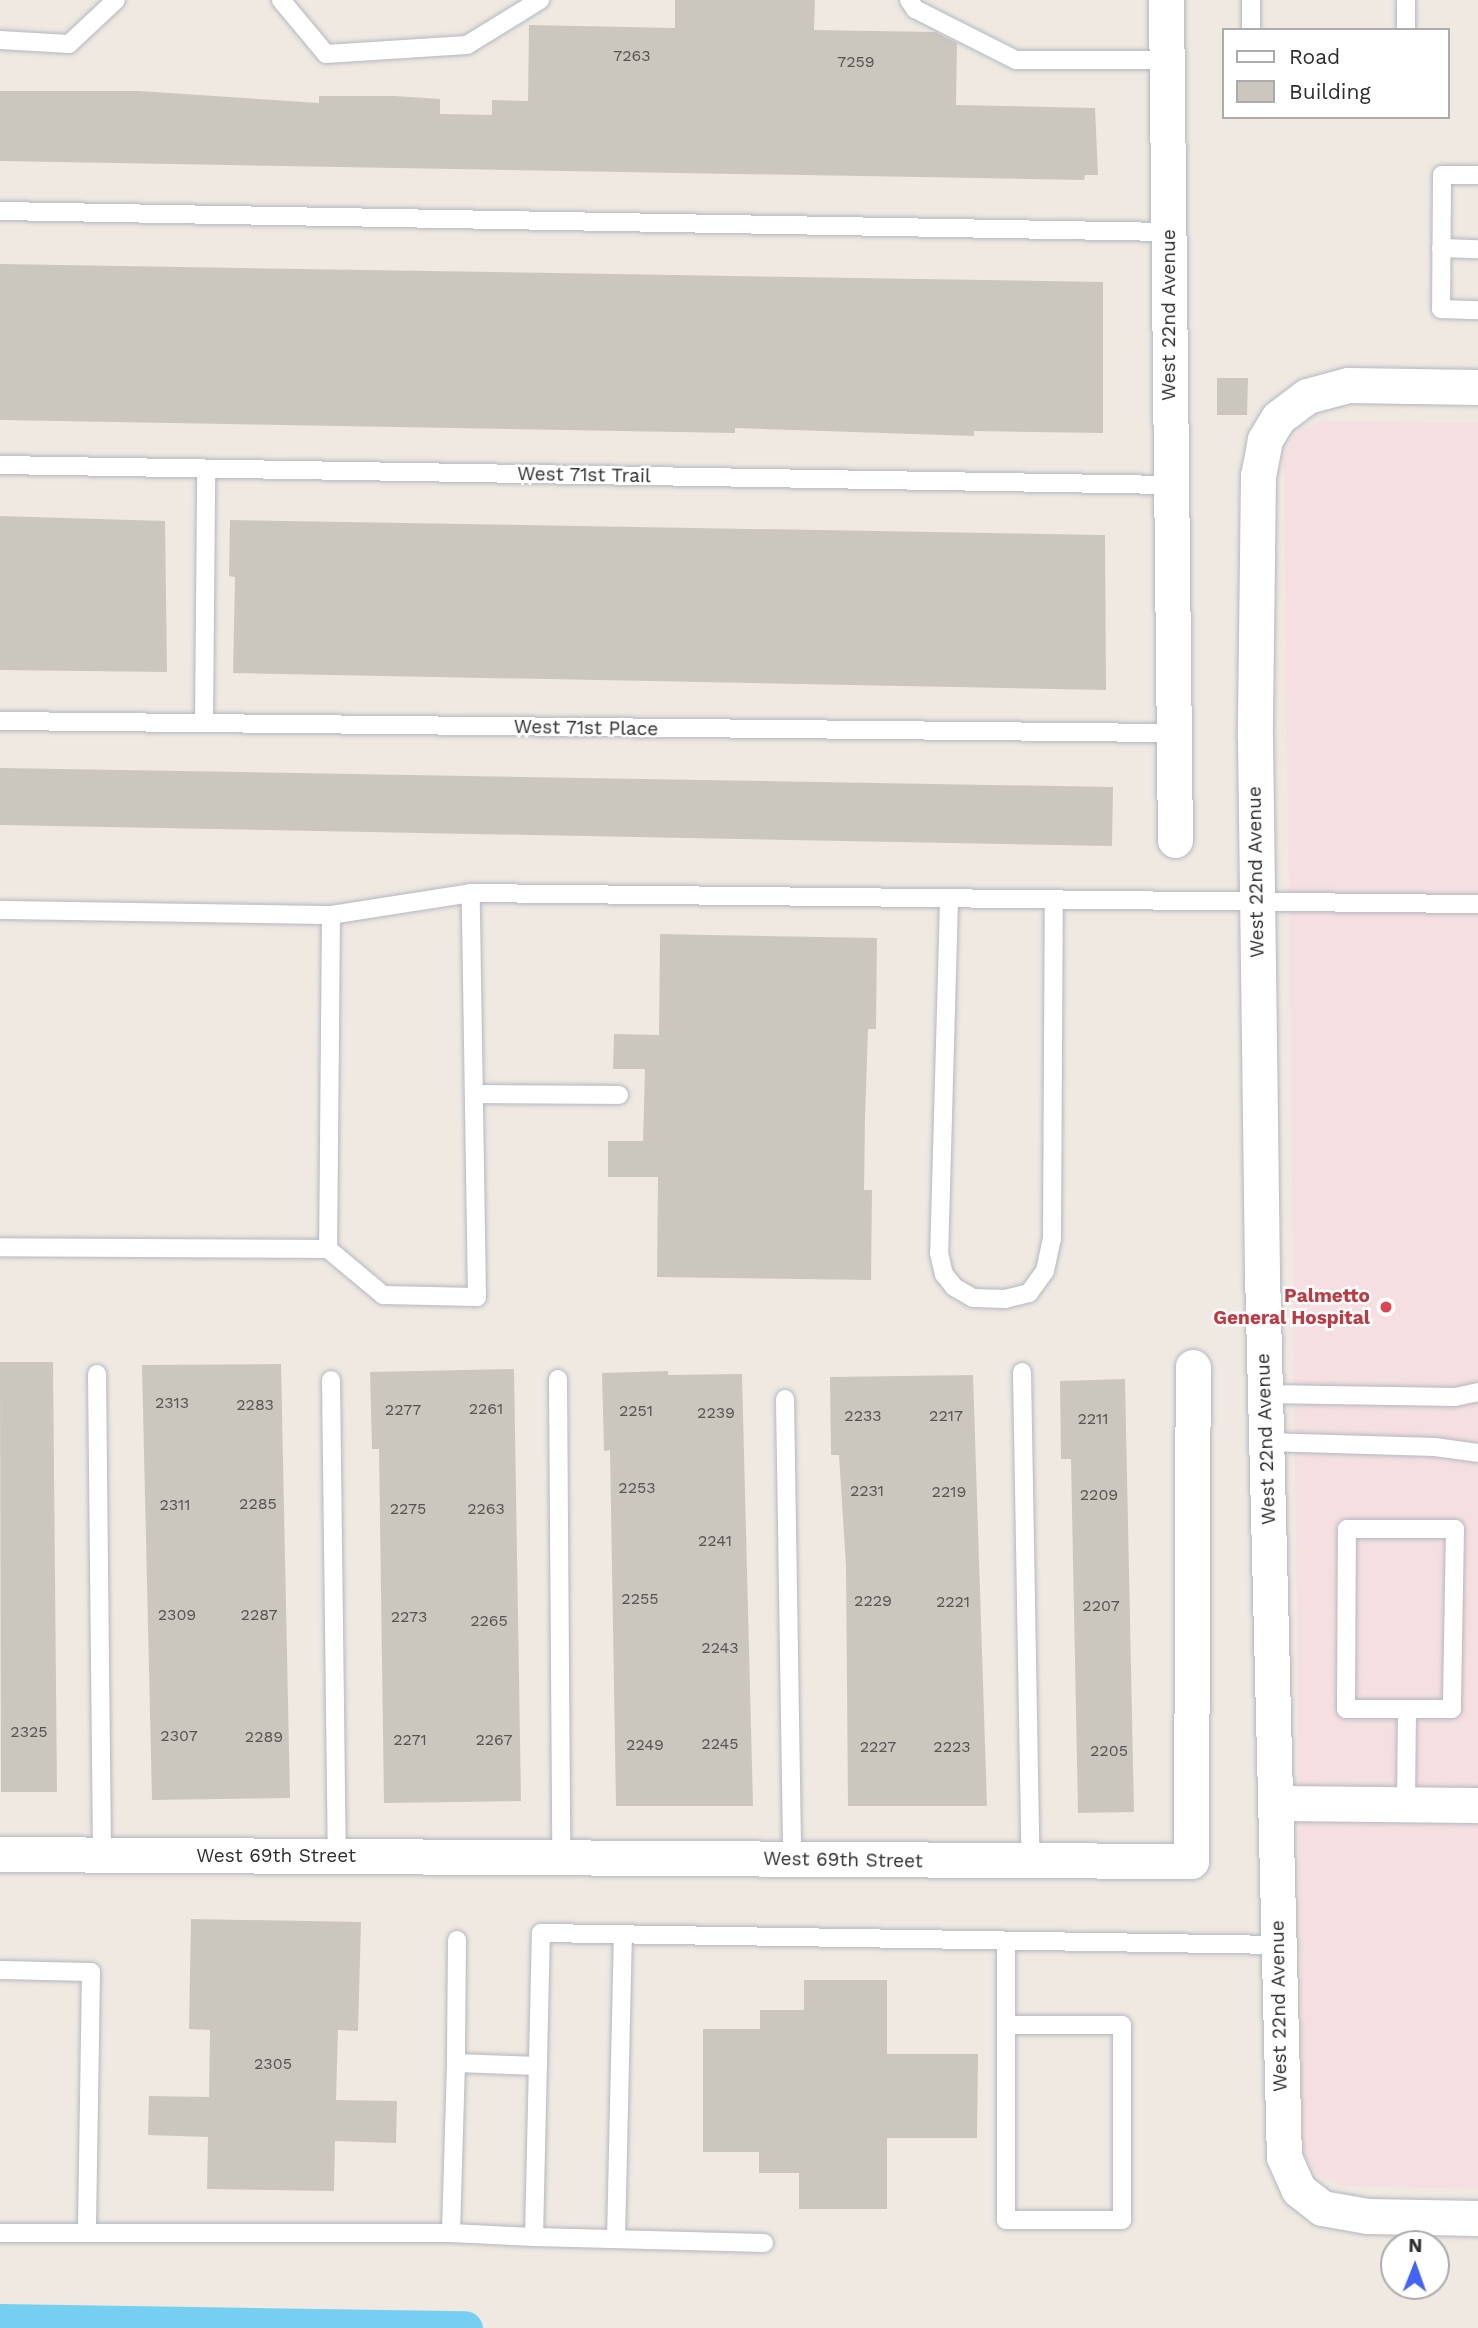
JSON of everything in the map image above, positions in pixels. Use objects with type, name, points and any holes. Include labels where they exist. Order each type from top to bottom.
[{"type":"street","name":"West 22nd Avenue","points":[[1166,0],[1170,232],[1169,485],[1175,840]]},
{"type":"street","name":"West 22nd Avenue","points":[[1478,387],[1348,385],[1307,396],[1278,418],[1265,440],[1258,475],[1255,900],[1282,2140],[1290,2175],[1299,2190],[1322,2208],[1344,2214],[1478,2218]]},
{"type":"street","name":"West 69th Street","points":[[0,1854],[792,1859],[1031,1864],[1191,1861],[1193,1367]]},
{"type":"street","points":[[1276,1803],[1478,1805]]},
{"type":"lane","points":[[0,40],[69,44],[116,0]]},
{"type":"lane","points":[[281,0],[326,54],[467,45],[540,0]]},
{"type":"lane","points":[[909,0],[915,9],[1016,60],[1167,60]]},
{"type":"lane","points":[[1251,0],[1251,28]]},
{"type":"lane","points":[[1406,0],[1406,28]]},
{"type":"lane","points":[[1478,176],[1443,175],[1441,248],[1441,309],[1478,310]]},
{"type":"lane","points":[[0,211],[1170,232]]},
{"type":"lane","points":[[1441,248],[1478,249]]},
{"type":"lane","name":"West 71st Trail","points":[[0,465],[1169,485]]},
{"type":"lane","points":[[204,723],[206,469]]},
{"type":"lane","name":"West 71st Place","points":[[0,721],[1172,733]]},
{"type":"lane","points":[[0,909],[331,915],[471,893],[949,901],[1255,900],[1478,904]]},
{"type":"lane","points":[[0,1247],[328,1249],[383,1295],[477,1297],[471,893]]},
{"type":"lane","points":[[949,901],[939,1253],[944,1274],[954,1287],[973,1298],[1005,1299],[1029,1293],[1045,1270],[1052,1239],[1054,902]]},
{"type":"lane","points":[[328,1249],[331,915]]},
{"type":"lane","points":[[474,1094],[620,1095]]},
{"type":"lane","points":[[1022,1372],[1031,1864]]},
{"type":"lane","points":[[97,1374],[102,1854]]},
{"type":"lane","points":[[558,1379],[561,1858]]},
{"type":"lane","points":[[331,1380],[337,1856]]},
{"type":"lane","points":[[1265,1394],[1455,1397],[1478,1392]]},
{"type":"lane","points":[[785,1399],[792,1859]]},
{"type":"lane","points":[[1266,1442],[1435,1447],[1478,1453]]},
{"type":"lane","points":[[1348,1529],[1455,1529],[1452,1709],[1407,1709],[1346,1709],[1348,1529]]},
{"type":"lane","points":[[1406,1803],[1407,1709]]},
{"type":"lane","points":[[534,2237],[541,1933],[1006,1944],[1278,1945]]},
{"type":"lane","points":[[616,2239],[623,1935]]},
{"type":"lane","points":[[451,2233],[457,1940]]},
{"type":"lane","points":[[1006,1944],[1006,2025],[1006,2220],[1122,2220],[1122,2025],[1006,2025]]},
{"type":"lane","points":[[0,1970],[91,1972],[87,2233]]},
{"type":"lane","points":[[456,2063],[538,2066]]},
{"type":"lane","points":[[0,2233],[451,2233],[764,2243]]},
{"type":"shaded area","name":"Palmetto General Hospital","points":[[1321,421],[1478,423],[1478,2189],[1343,2186],[1317,2175],[1303,2154],[1284,460],[1295,435]]},
{"type":"building","points":[[675,0],[815,0],[814,30],[935,32],[957,43],[956,105],[1095,108],[1098,175],[1085,175],[1084,180],[0,161],[0,91],[139,91],[319,103],[319,96],[394,96],[440,99],[440,114],[492,115],[492,100],[528,101],[529,25],[675,28]]},
{"type":"building","points":[[0,264],[1103,282],[1103,433],[974,431],[974,436],[735,428],[735,433],[0,420]]},
{"type":"building","points":[[1217,378],[1248,378],[1247,415],[1217,415]]},
{"type":"building","points":[[0,516],[165,521],[167,672],[0,670]]},
{"type":"building","points":[[230,520],[1105,535],[1106,690],[233,673],[235,577],[229,576]]},
{"type":"building","points":[[0,768],[1113,787],[1112,846],[0,825]]},
{"type":"building","points":[[660,934],[877,938],[876,1029],[868,1029],[865,1118],[864,1190],[872,1190],[871,1280],[657,1277],[658,1177],[608,1177],[608,1141],[643,1141],[645,1069],[613,1069],[614,1034],[659,1035]]},
{"type":"building","points":[[0,1362],[53,1362],[57,1792],[1,1792]]},
{"type":"building","points":[[281,1364],[290,1798],[152,1800],[142,1365]]},
{"type":"building","points":[[514,1369],[521,1801],[384,1803],[379,1449],[372,1449],[370,1372]]},
{"type":"building","points":[[668,1371],[668,1375],[742,1374],[753,1806],[616,1806],[610,1450],[604,1451],[602,1373]]},
{"type":"building","points":[[973,1375],[987,1806],[848,1806],[846,1566],[839,1455],[831,1455],[830,1377]]},
{"type":"building","points":[[1125,1379],[1134,1812],[1078,1813],[1071,1459],[1061,1459],[1060,1381]]},
{"type":"building","points":[[191,1919],[361,1922],[358,2031],[338,2030],[336,2100],[397,2101],[396,2143],[335,2141],[334,2191],[207,2189],[208,2137],[148,2135],[149,2096],[209,2097],[210,2030],[189,2029]]},
{"type":"building","points":[[804,1980],[887,1980],[887,2054],[978,2054],[977,2138],[887,2138],[887,2209],[799,2209],[799,2173],[759,2173],[759,2152],[703,2152],[703,2029],[760,2029],[760,2010],[804,2010]]},
{"type":"waterway","points":[[0,2321],[465,2328]]},
{"type":"place","name":"Palmetto General Hospital","points":[[1386,1307]]}]
